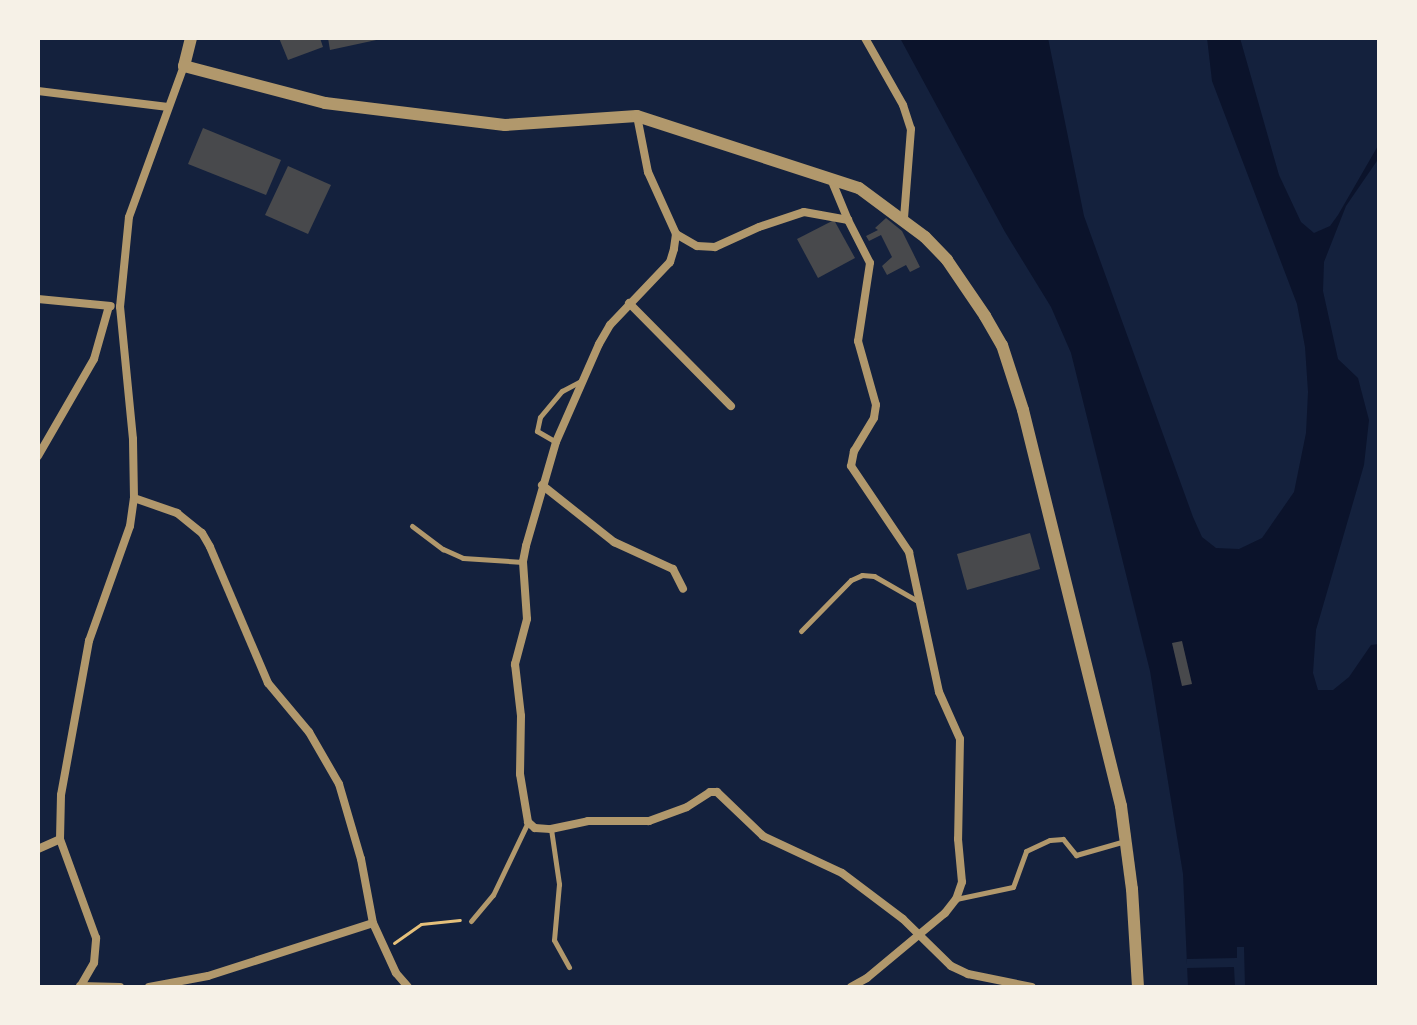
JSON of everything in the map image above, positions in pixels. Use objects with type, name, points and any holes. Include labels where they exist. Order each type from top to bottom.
[{"type":"street","points":[[80,987],[94,963],[96,938],[60,839],[64,775],[89,641],[130,526],[134,498],[133,439],[120,307],[129,217],[184,66],[191,38]]},
{"type":"street","points":[[865,38],[903,105],[911,129],[909,187],[904,218]]},
{"type":"street","points":[[184,66],[325,103],[466,123],[505,125],[637,116],[859,188],[904,218],[947,260],[1002,345],[1023,410],[1094,687],[1126,841],[1138,987]]},
{"type":"street","points":[[38,91],[168,107]]},
{"type":"street","points":[[637,116],[648,172],[676,234],[697,246],[715,247],[759,227],[804,212],[848,220]]},
{"type":"street","points":[[831,179],[870,263],[858,341],[876,405],[874,418],[854,451],[851,466],[909,552],[939,692],[960,739],[958,839],[962,882],[956,899],[921,935],[851,987]]},
{"type":"street","points":[[676,234],[670,262],[610,325],[582,380],[542,485],[523,562],[527,619],[515,664],[521,716],[520,774],[528,822],[535,828],[551,829],[588,821],[649,821],[687,807],[710,792],[717,792],[763,836],[825,862],[921,935],[951,966],[991,980],[1032,987]]},
{"type":"street","points":[[38,299],[120,307]]},
{"type":"street","points":[[629,303],[731,406]]},
{"type":"street","points":[[38,456],[94,359],[109,306]]},
{"type":"street","points":[[542,485],[614,542],[673,569],[683,589]]},
{"type":"street","points":[[134,498],[177,513],[202,533],[210,547],[268,683],[309,732],[339,784],[361,859],[373,923],[384,950],[408,987]]},
{"type":"street","points":[[38,849],[60,839]]},
{"type":"street","points":[[149,987],[208,976],[373,923]]},
{"type":"street","points":[[208,976],[208,987]]},
{"type":"street","points":[[80,987],[120,987]]},
{"type":"lane","points":[[556,442],[537,431],[540,417],[562,391],[582,380]]},
{"type":"lane","points":[[412,526],[443,549],[463,558],[523,562]]},
{"type":"lane","points":[[801,631],[851,580],[862,575],[874,576],[903,596],[922,603]]},
{"type":"lane","points":[[471,921],[493,895],[528,822]]},
{"type":"lane","points":[[551,829],[559,884],[555,948],[569,967]]},
{"type":"lane","points":[[956,899],[1013,887],[1026,851],[1050,840],[1063,839],[1076,855],[1126,841]]},
{"type":"path","points":[[384,950],[421,924],[433,920],[471,921]]},
{"type":"water","points":[[900,38],[1048,38],[1084,216],[1193,517],[1202,537],[1216,548],[1239,549],[1262,538],[1294,492],[1306,433],[1308,392],[1305,347],[1297,304],[1212,81],[1207,38],[1240,38],[1279,175],[1301,222],[1314,233],[1330,226],[1379,144],[1379,158],[1346,206],[1324,262],[1323,291],[1338,359],[1358,378],[1369,420],[1364,465],[1316,630],[1313,673],[1318,690],[1333,690],[1349,677],[1371,645],[1379,644],[1379,987],[1188,987],[1183,874],[1150,671],[1071,353],[1051,307],[1005,232]]},
{"type":"pier","points":[[1237,947],[1244,947],[1245,987],[1235,987],[1234,967],[1187,968],[1187,959],[1237,958]]},
{"type":"building","points":[[279,38],[320,38],[323,47],[288,60]]},
{"type":"building","points":[[328,38],[381,38],[381,39],[330,50]]},
{"type":"building","points":[[203,128],[281,160],[266,195],[188,164]]},
{"type":"building","points":[[288,166],[331,185],[308,234],[265,215]]},
{"type":"building","points":[[886,218],[902,231],[920,267],[910,272],[906,265],[887,275],[882,266],[892,257],[881,235],[869,241],[866,236],[878,230],[875,228]]},
{"type":"building","points":[[834,220],[855,258],[818,278],[797,239]]},
{"type":"building","points":[[1030,533],[1040,569],[967,590],[957,554]]},
{"type":"building","points":[[1182,641],[1192,684],[1182,686],[1172,643]]}]
